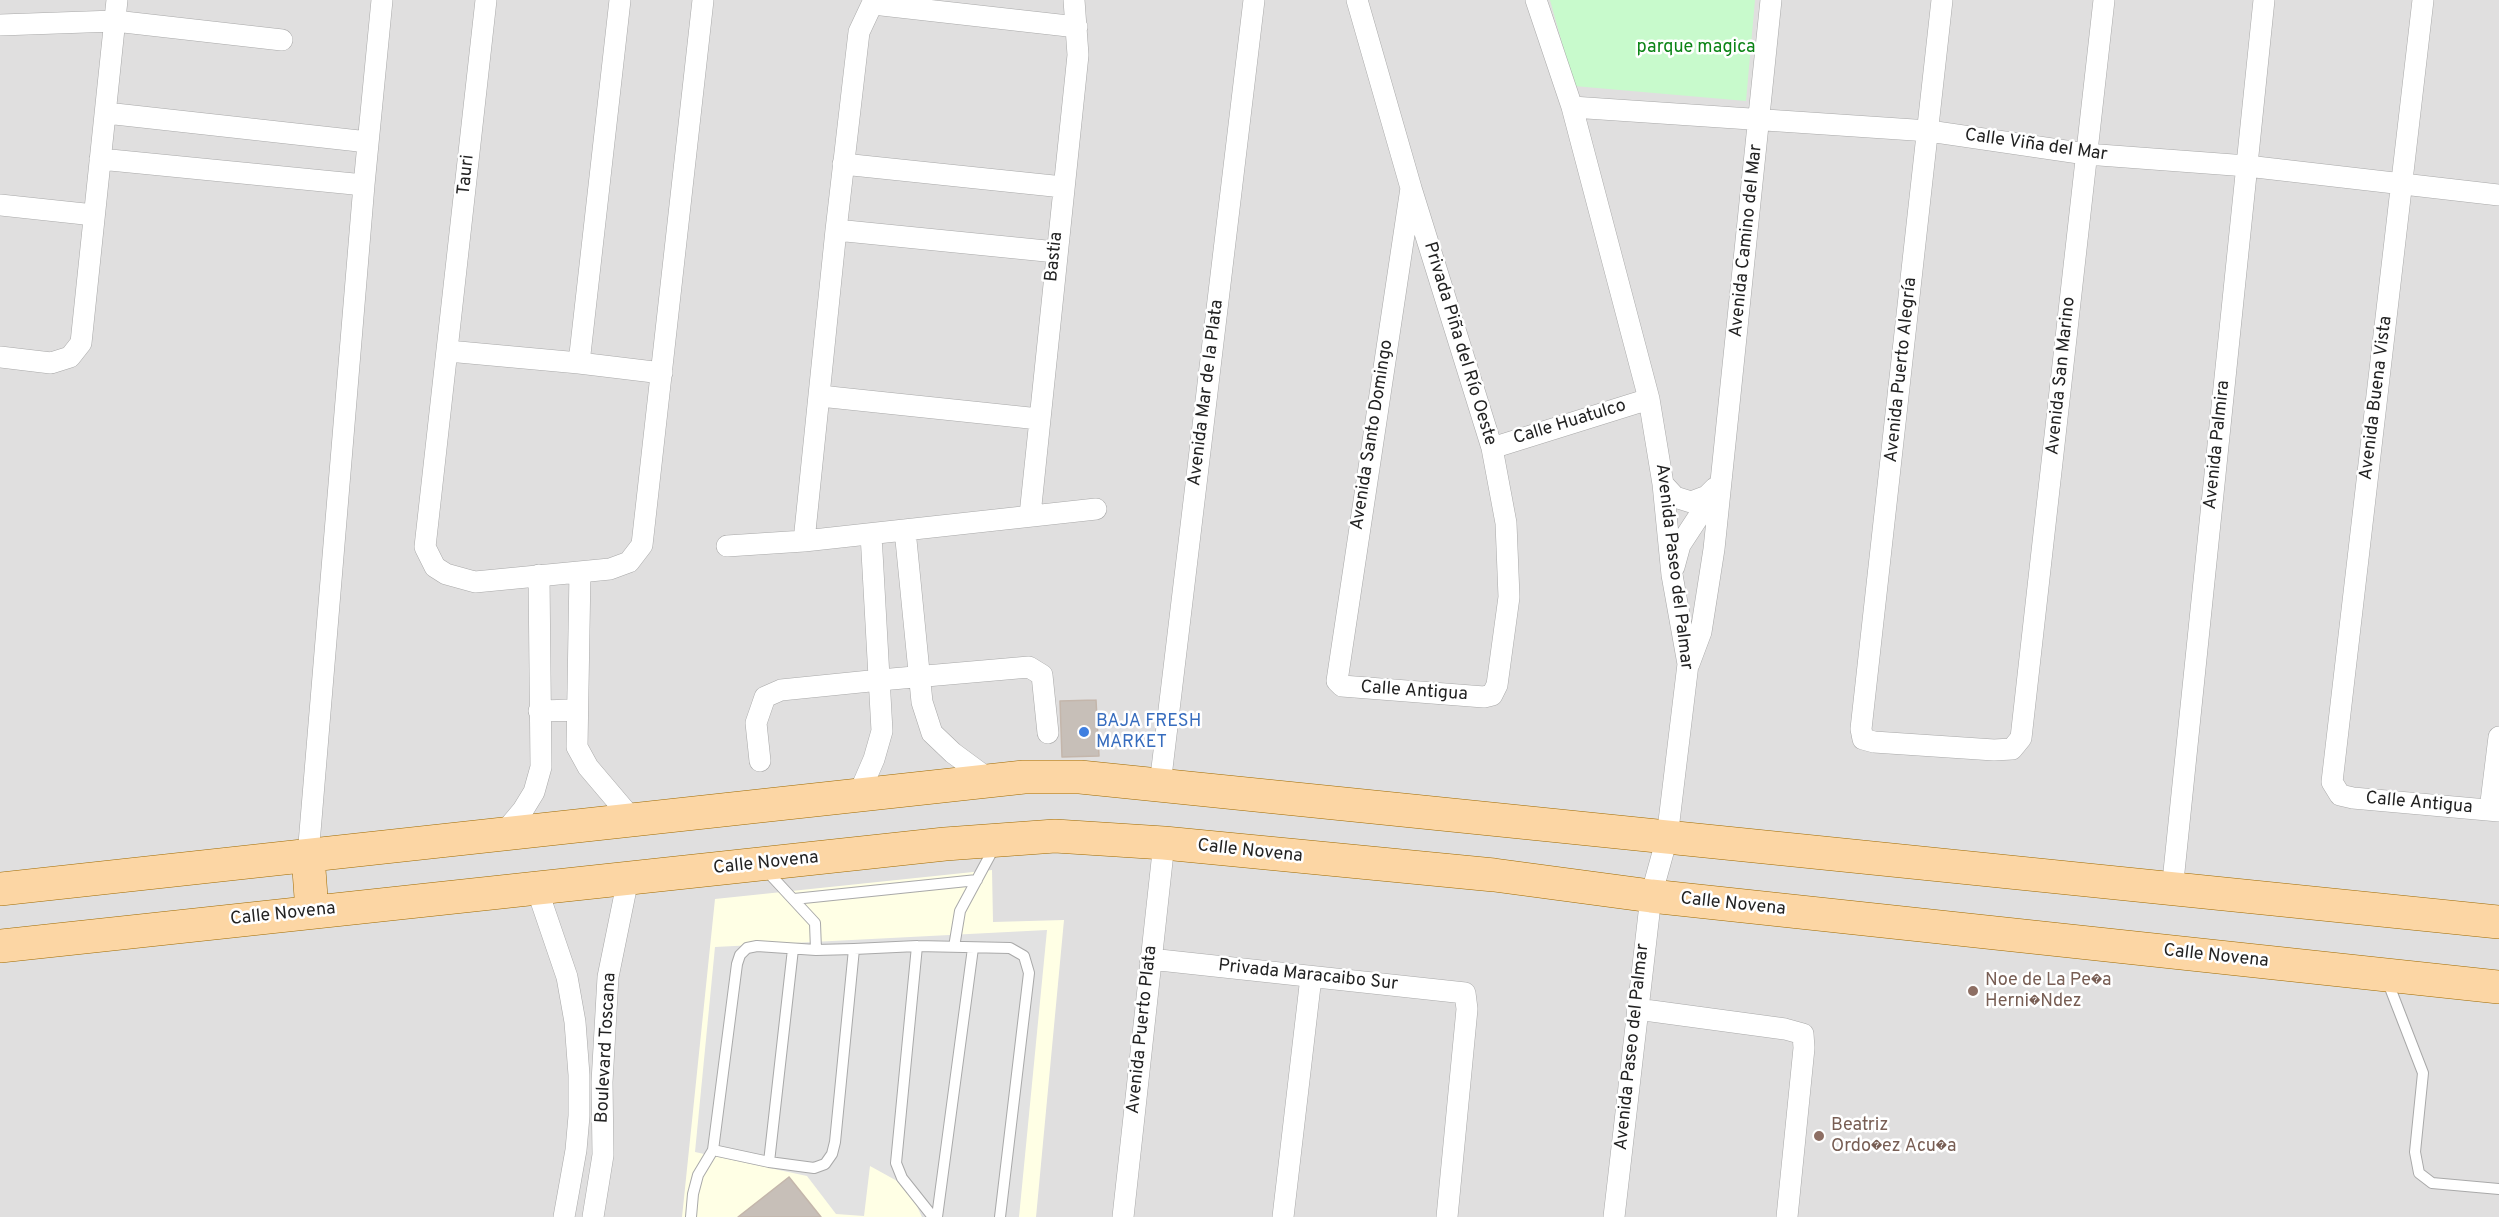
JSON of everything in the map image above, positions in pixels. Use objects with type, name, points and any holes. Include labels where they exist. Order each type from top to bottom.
[{"type":"main road","points":[[0,889],[1023,777],[1080,777],[2172,891],[2499,922]]},
{"type":"main road","name":"Calle Novena","points":[[0,945],[998,840],[1055,836],[1164,843],[1494,875],[1651,896],[2499,987]]},
{"type":"main road","points":[[308,856],[312,911]]},
{"type":"street","points":[[0,357],[51,363],[70,357],[81,343],[117,0]]},
{"type":"street","points":[[308,856],[364,185],[382,0]]},
{"type":"street","name":"Tauri","points":[[486,0],[425,547],[435,567],[446,574],[475,582],[539,575]]},
{"type":"street","points":[[579,363],[620,0]]},
{"type":"street","points":[[502,835],[523,810],[534,792],[541,767],[539,575],[610,568],[629,562],[642,544],[703,0]]},
{"type":"street","name":"Bastia","points":[[1030,515],[1078,56],[1074,0]]},
{"type":"street","name":"Avenida Mar de la Plata","points":[[1160,785],[1254,0]]},
{"type":"street","name":"Privada Piña del Río Oeste","points":[[1357,0],[1411,189],[1492,448],[1506,523],[1509,597],[1497,685],[1492,695]]},
{"type":"street","name":"Avenida Paseo del Palmar","points":[[1536,0],[1572,107],[1649,399],[1664,484],[1672,575],[1688,664],[1667,838],[1651,896],[1614,1217]]},
{"type":"street","name":"Avenida Camino del Mar","points":[[1688,664],[1701,632],[1714,549],[1771,0]]},
{"type":"street","name":"Avenida Puerto Alegría","points":[[1942,0],[1861,729],[1863,739],[1874,742],[1994,750],[2012,749]]},
{"type":"street","name":"Avenida San Marino","points":[[2012,749],[2021,738],[2104,0]]},
{"type":"street","name":"Avenida Palmira","points":[[2172,891],[2264,0]]},
{"type":"street","name":"Avenida Buena Vista","points":[[2340,795],[2332,782],[2423,0]]},
{"type":"street","points":[[804,541],[859,32],[873,2],[1077,27]]},
{"type":"street","points":[[0,25],[115,21],[282,40]]},
{"type":"street","name":"Calle Viña del Mar","points":[[1572,107],[1929,131],[2086,154],[2247,166],[2499,195]]},
{"type":"street","points":[[106,113],[368,142]]},
{"type":"street","points":[[100,159],[364,185]]},
{"type":"street","points":[[843,164],[1063,187]]},
{"type":"street","name":"Avenida Santo Domingo","points":[[1337,681],[1411,189]]},
{"type":"street","points":[[0,205],[94,215]]},
{"type":"street","points":[[836,230],[1056,252]]},
{"type":"street","points":[[448,351],[662,373]]},
{"type":"street","points":[[820,396],[1039,419]]},
{"type":"street","name":"Calle Huatulco","points":[[1492,448],[1649,399]]},
{"type":"street","points":[[1664,484],[1675,497],[1691,502],[1707,496],[1721,481]]},
{"type":"street","name":"Avenida Camino del Mar","points":[[1672,575],[1680,545],[1721,481]]},
{"type":"street","points":[[727,546],[804,541],[1096,509]]},
{"type":"street","points":[[905,530],[922,702],[932,733],[953,753],[991,781]]},
{"type":"street","points":[[858,796],[874,759],[882,731],[871,534]]},
{"type":"street","points":[[580,572],[578,747],[588,767],[633,820]]},
{"type":"street","points":[[760,761],[756,723],[765,697],[781,690],[880,680],[1029,667],[1042,675],[1048,733]]},
{"type":"street","name":"Calle Antigua","points":[[1337,681],[1342,686],[1484,697],[1492,695]]},
{"type":"street","points":[[539,711],[577,710]]},
{"type":"street","points":[[2494,810],[2499,737]]},
{"type":"street","name":"Calle Antigua","points":[[2340,795],[2494,810]]},
{"type":"street","name":"Avenida Puerto Plata","points":[[1123,1217],[1164,843]]},
{"type":"street","name":"Boulevard Toscana","points":[[593,1217],[603,1155],[608,977],[628,879]]},
{"type":"street","name":"Boulevard Toscana","points":[[537,889],[567,977],[575,1023],[579,1116],[576,1150],[564,1217]]},
{"type":"street","name":"Privada Maracaibo Sur","points":[[1150,959],[1466,993],[1467,1009],[1447,1217]]},
{"type":"street","points":[[1283,1217],[1311,977]]},
{"type":"street","points":[[1637,1009],[1785,1029],[1803,1034],[1804,1048],[1787,1217]]},
{"type":"street","points":[[575,1023],[605,1020]]},
{"type":"lane","points":[[954,947],[960,911],[998,840]]},
{"type":"lane","points":[[761,865],[815,923],[816,950]]},
{"type":"lane","points":[[794,899],[977,879]]},
{"type":"lane","points":[[691,1217],[695,1183],[713,1150],[740,955],[747,948],[757,946],[816,950],[917,946],[1010,948],[1024,956],[1029,973],[1000,1217]]},
{"type":"lane","points":[[917,946],[896,1163],[902,1178],[935,1217]]},
{"type":"lane","points":[[935,1217],[973,948]]},
{"type":"lane","points":[[769,1162],[793,949]]},
{"type":"lane","points":[[713,1150],[769,1162],[814,1168],[825,1164],[832,1154],[835,1142],[854,949]]},
{"type":"lane","points":[[2385,975],[2423,1073],[2415,1152],[2419,1173],[2432,1182],[2499,1190]]},
{"type":"shaded area","points":[[0,0],[2499,0],[2499,1217],[0,1217]]},
{"type":"shaded area","points":[[992,870],[993,922],[1064,920],[1036,1217],[682,1217],[715,899]]},
{"type":"shaded area","points":[[1047,930],[1019,1217],[922,1217],[908,1187],[870,1166],[864,1216],[836,1214],[807,1176],[695,1152],[715,947]]},
{"type":"green space","name":"parque magica","points":[[1550,0],[1755,0],[1746,101],[1574,86]]},
{"type":"building","name":"BAJA FRESH MARKET","points":[[1096,700],[1099,756],[1062,757],[1060,701]]},
{"type":"building","points":[[789,1177],[821,1217],[738,1217]]},
{"type":"place","name":"BAJA FRESH MARKET","points":[[1084,732]]},
{"type":"place","name":"Noe de La Pe�a Herni�Ndez","points":[[1973,991]]},
{"type":"place","name":"Beatriz Ordo�ez Acu�a","points":[[1819,1136]]}]
